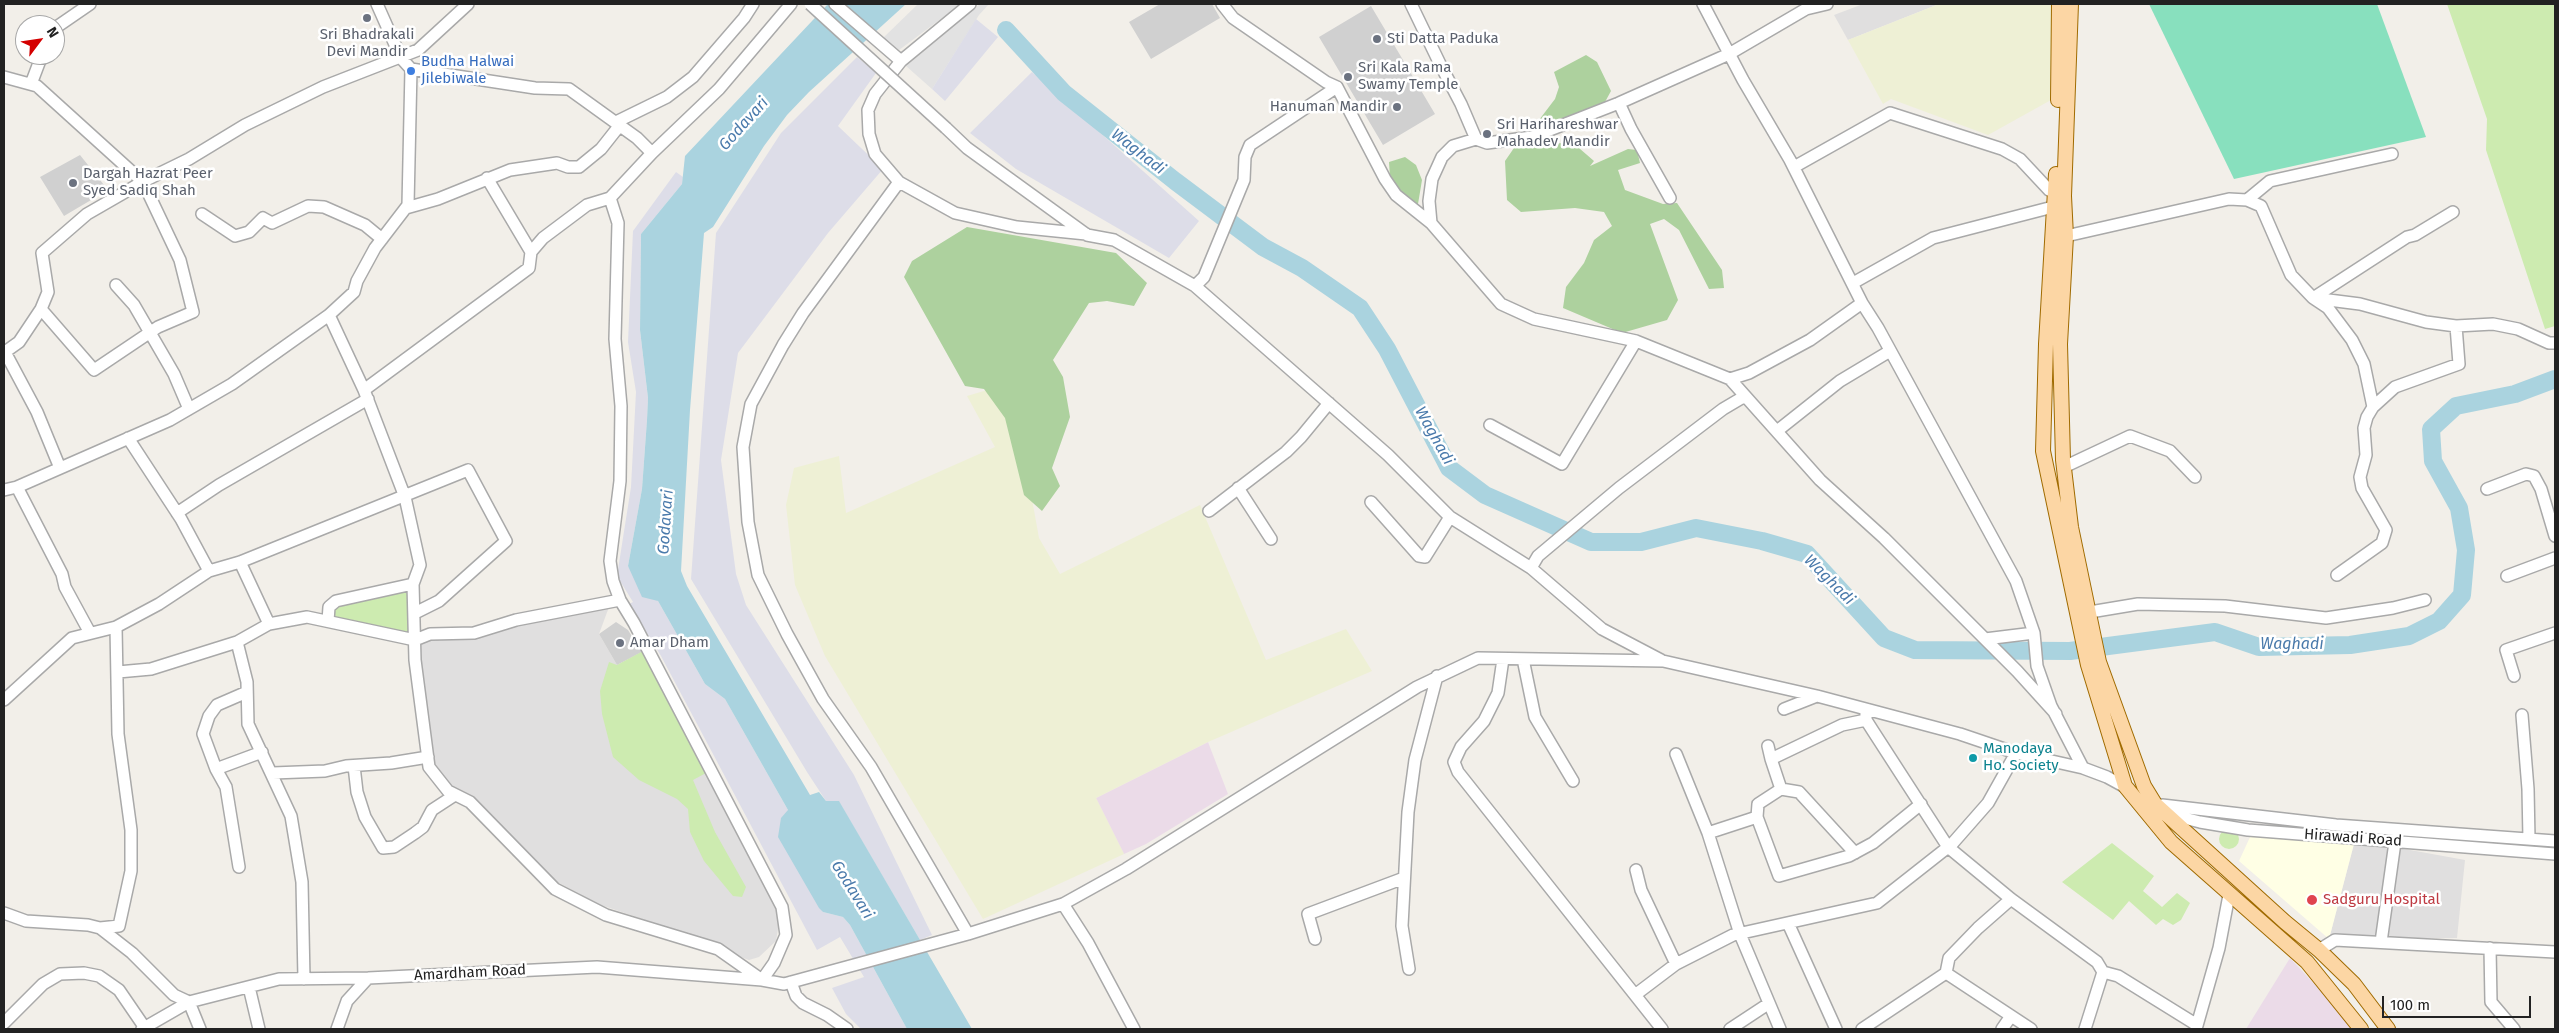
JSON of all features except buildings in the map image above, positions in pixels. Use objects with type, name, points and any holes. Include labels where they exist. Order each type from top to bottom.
[{"type":"main road","points":[[2059,4],[2059,201],[2066,236],[2060,344],[2064,467],[2071,527],[2094,664],[2125,786],[2171,842],[2307,962],[2361,1029]]},
{"type":"main road","points":[[2071,4],[2043,451],[2087,619]]},
{"type":"main road","points":[[2094,664],[2144,786],[2155,804],[2278,916],[2319,950],[2354,984],[2388,1029]]},
{"type":"street","points":[[65,21],[90,4]]},
{"type":"street","points":[[377,4],[401,58],[411,69],[535,88],[569,89],[637,138],[652,153]]},
{"type":"street","points":[[60,468],[36,412],[4,351],[19,342],[41,309],[48,292],[42,253],[87,214],[143,182],[189,159],[245,125],[323,87],[418,50],[468,4]]},
{"type":"street","points":[[406,208],[438,199],[510,170],[557,163],[568,167],[579,167],[601,149],[618,124],[667,97],[693,77],[744,18],[753,4]]},
{"type":"street","points":[[530,252],[543,238],[587,205],[610,198],[652,153],[718,89],[790,4]]},
{"type":"street","points":[[810,4],[966,148],[1087,235]]},
{"type":"street","points":[[835,4],[901,61]]},
{"type":"street","points":[[970,4],[901,61],[875,94],[868,110],[869,134],[875,154],[900,182],[955,213],[1017,227],[1114,240],[1195,286],[1388,455],[1450,517],[1531,568],[1602,629],[1663,662]]},
{"type":"street","points":[[1222,4],[1234,18],[1326,82],[1337,87],[1396,195],[1431,223],[1501,304],[1534,319],[1636,341],[1730,379],[1820,480],[1884,538],[2017,670],[2056,714]]},
{"type":"street","points":[[1412,4],[1440,64],[1462,104],[1476,139]]},
{"type":"street","points":[[1703,4],[1729,54],[1794,167],[1862,303],[2016,581],[2034,634],[2037,666],[2056,714],[2083,768]]},
{"type":"street","points":[[1431,223],[1429,201],[1432,179],[1442,157],[1454,146],[1476,139],[1487,143],[1532,137],[1619,103],[1729,54],[1804,6],[1827,4]]},
{"type":"street","points":[[31,84],[38,65]]},
{"type":"street","points":[[4,490],[17,487],[189,409],[232,384],[330,315],[354,292],[357,281],[382,239],[408,205],[411,69]]},
{"type":"street","points":[[4,77],[37,86],[143,182],[180,260],[193,312],[150,332],[94,370],[41,309]]},
{"type":"street","points":[[1195,286],[1204,277],[1244,180],[1245,157],[1250,144],[1337,87]]},
{"type":"street","points":[[1619,103],[1630,129],[1670,198]]},
{"type":"street","points":[[1794,167],[1890,113],[2002,149],[2020,159],[2059,201],[1932,238],[1853,283]]},
{"type":"street","points":[[2246,200],[2270,181],[2392,154]]},
{"type":"street","points":[[177,513],[366,394],[529,268],[530,252],[487,178]]},
{"type":"street","points":[[900,182],[803,313],[751,404],[743,448],[748,522],[758,575],[787,634],[823,698],[872,767],[968,934]]},
{"type":"street","points":[[330,315],[366,394],[405,497],[420,565],[413,584],[415,660],[429,766],[448,791],[470,802],[555,889],[606,915],[718,949],[762,980],[774,963],[786,935],[782,907],[634,623],[620,600],[613,581],[610,561],[620,481],[621,406],[615,339],[618,223],[610,198]]},
{"type":"street","points":[[2066,236],[2229,199],[2246,200],[2261,206],[2291,275],[2313,298],[2328,308],[2352,340],[2364,364],[2373,407]]},
{"type":"street","points":[[202,214],[235,236],[249,232],[263,218],[272,223],[308,206],[324,207],[365,225],[382,239]]},
{"type":"street","points":[[2313,298],[2407,237],[2415,235],[2453,212]]},
{"type":"street","points":[[116,285],[134,305],[150,332],[174,374],[189,409]]},
{"type":"street","points":[[2313,298],[2360,304],[2426,322],[2456,326],[2494,324],[2518,330],[2549,343],[2555,343]]},
{"type":"street","points":[[1730,379],[1749,373],[1810,340],[1862,303]]},
{"type":"street","points":[[2337,575],[2382,543],[2386,530],[2362,488],[2360,477],[2366,455],[2364,428],[2373,407],[2402,383],[2460,364],[2456,326]]},
{"type":"street","points":[[1490,425],[1562,464],[1636,341]]},
{"type":"street","points":[[1777,432],[1840,381],[1890,351]]},
{"type":"street","points":[[1531,568],[1538,556],[1619,488],[1723,409],[1745,396]]},
{"type":"street","points":[[1209,511],[1286,452],[1329,403]]},
{"type":"street","points":[[2064,467],[2130,436],[2170,451],[2195,476]]},
{"type":"street","points":[[128,438],[177,513],[209,571]]},
{"type":"street","points":[[4,700],[72,638],[116,627],[159,604],[209,571],[240,562],[468,470],[506,541],[439,601],[415,612]]},
{"type":"street","points":[[2486,489],[2526,474],[2534,476],[2541,489],[2555,536]]},
{"type":"street","points":[[17,487],[62,574],[65,587],[90,633]]},
{"type":"street","points":[[1238,488],[1271,539]]},
{"type":"street","points":[[1371,502],[1419,556],[1426,557],[1450,517]]},
{"type":"street","points":[[2507,576],[2555,558]]},
{"type":"street","points":[[240,562],[269,624]]},
{"type":"street","points":[[328,621],[329,608],[336,601],[413,584]]},
{"type":"street","points":[[118,672],[151,670],[237,642],[269,624],[307,617],[415,640],[430,634],[474,633],[516,620],[620,600]]},
{"type":"street","points":[[2087,619],[2138,604],[2225,606],[2326,618],[2393,608],[2425,600]]},
{"type":"street","points":[[4,913],[26,920],[88,925],[100,928],[119,926],[131,871],[131,830],[118,734],[116,627]]},
{"type":"street","points":[[2514,676],[2506,650],[2555,633]]},
{"type":"street","points":[[1988,642],[2034,634]]},
{"type":"street","points":[[237,642],[247,692],[248,724],[273,773],[291,816],[302,882],[304,979]]},
{"type":"street","name":"Amardham Road","points":[[144,1028],[189,1002],[279,979],[368,978],[597,966],[762,980],[784,984],[968,934],[1063,904],[1126,869],[1437,676],[1478,658],[1663,662]]},
{"type":"street","points":[[1503,659],[1498,693],[1484,721],[1461,747],[1454,762],[1458,772],[1662,1029]]},
{"type":"street","points":[[1523,659],[1535,717],[1573,781]]},
{"type":"street","name":"Hirawadi Road","points":[[1663,662],[1817,696],[1866,714],[2016,753],[2083,768],[2125,786],[2180,817],[2248,830],[2396,836],[2555,854]]},
{"type":"street","points":[[1409,969],[1402,926],[1408,812],[1415,760],[1437,676]]},
{"type":"street","points":[[239,867],[226,787],[216,769],[203,734],[209,716],[217,705],[247,692]]},
{"type":"street","points":[[1784,709],[1817,696]]},
{"type":"street","points":[[1772,759],[1866,714],[1948,847],[2011,899],[2098,962],[2103,972],[2085,1029]]},
{"type":"street","points":[[2522,715],[2528,789],[2529,839]]},
{"type":"street","points":[[1768,746],[1781,789]]},
{"type":"street","points":[[216,769],[262,752]]},
{"type":"street","points":[[1635,995],[1676,964],[1733,935],[1877,903],[1948,847],[1988,803],[2016,753]]},
{"type":"street","points":[[1676,754],[1708,833],[1740,934],[1780,1029]]},
{"type":"street","points":[[273,773],[325,771],[428,757]]},
{"type":"street","points":[[354,766],[357,792],[365,817],[383,848],[394,847],[415,833],[423,827],[432,810],[455,795]]},
{"type":"street","points":[[1854,853],[1799,792],[1781,789],[1758,804],[1757,817],[1778,876],[1854,853],[1873,843],[1921,804]]},
{"type":"street","points":[[1708,833],[1757,817]]},
{"type":"street","points":[[2380,942],[2396,836],[2555,841]]},
{"type":"street","points":[[1636,870],[1641,890],[1676,964]]},
{"type":"street","points":[[1314,940],[1308,914],[1404,878]]},
{"type":"street","points":[[2103,972],[2118,976],[2196,1027],[2218,948],[2229,895]]},
{"type":"street","points":[[1862,1029],[1946,973],[1948,958],[2011,899]]},
{"type":"street","points":[[1063,904],[1088,943],[1134,1029]]},
{"type":"street","points":[[1788,923],[1836,1029]]},
{"type":"street","points":[[100,928],[132,953],[174,995],[189,1002],[200,1029]]},
{"type":"street","points":[[2319,950],[2335,940],[2555,952]]},
{"type":"street","points":[[2490,948],[2491,1002],[2514,1029]]},
{"type":"street","points":[[4,1023],[43,984],[60,974],[84,973],[99,976],[119,990],[144,1028]]},
{"type":"street","points":[[1946,973],[2031,1029]]},
{"type":"street","points":[[337,1029],[347,1001],[368,978]]},
{"type":"street","points":[[791,982],[796,996],[803,1003],[827,1015],[847,1029]]},
{"type":"street","points":[[249,987],[259,1029]]},
{"type":"street","points":[[1730,1029],[1768,1004]]},
{"type":"street","points":[[2002,1029],[2011,1016]]},
{"type":"shaded area","points":[[918,4],[961,4],[899,50],[883,38]]},
{"type":"shaded area","points":[[980,4],[989,4],[979,15],[932,89],[906,66]]},
{"type":"shaded area","points":[[1160,4],[1212,4],[1220,18],[1151,59],[1129,22]]},
{"type":"shaded area","points":[[1863,4],[1939,4],[1848,40],[1834,15]]},
{"type":"shaded area","points":[[1939,4],[2054,4],[2051,100],[1988,135],[1891,99],[1883,104],[1848,40]]},
{"type":"shaded area","points":[[1371,6],[1435,114],[1383,145],[1319,37]]},
{"type":"shaded area","points":[[976,19],[998,37],[945,101],[932,89]]},
{"type":"shaded area","points":[[857,57],[876,73],[838,126],[883,169],[828,233],[738,353],[721,460],[736,574],[746,605],[854,775],[932,935],[920,940],[839,802],[826,801],[691,579],[716,233],[781,133]]},
{"type":"shaded area","points":[[1032,72],[1199,221],[1169,258],[1016,169],[970,133]]},
{"type":"shaded area","name":"Dargah Hazrat Peer Syed Sadiq Shah","points":[[80,155],[108,190],[64,216],[40,177]]},
{"type":"shaded area","points":[[676,172],[683,177],[682,184],[641,234],[640,330],[648,398],[642,489],[628,566],[658,601],[705,684],[725,699],[788,810],[823,912],[843,917],[850,925],[907,1029],[861,1029],[846,1014],[832,988],[864,977],[840,937],[817,950],[661,656],[629,604],[633,602],[617,576],[631,487],[636,392],[628,342],[633,231]]},
{"type":"shaded area","points":[[1011,383],[1039,538],[1060,574],[1200,505],[1266,660],[1346,629],[1372,671],[1208,742],[1096,798],[1124,854],[983,919],[825,656],[795,585],[786,505],[794,468],[839,456],[846,513],[995,447],[967,396]]},
{"type":"shaded area","points":[[609,607],[599,634],[617,665],[642,652],[778,908],[779,923],[776,941],[759,957],[749,960],[738,956],[728,948],[598,904],[550,878],[450,788],[434,765],[418,641]]},
{"type":"shaded area","name":"Amar Dham","points":[[616,622],[628,630],[642,652],[617,665],[599,634]]},
{"type":"shaded area","points":[[1208,742],[1228,794],[1146,844],[1124,854],[1096,798]]},
{"type":"shaded area","name":"Sadguru Hospital","points":[[2251,835],[2355,840],[2329,939],[2239,861]]},
{"type":"shaded area","points":[[2355,840],[2465,860],[2457,938],[2329,939]]},
{"type":"shaded area","points":[[2290,958],[2333,1004],[2352,1029],[2246,1029]]},
{"type":"green space","points":[[2149,4],[2377,4],[2426,137],[2234,179]]},
{"type":"green space","points":[[2447,4],[2555,4],[2555,326],[2545,329],[2486,150],[2487,119]]},
{"type":"green space","points":[[1586,55],[1597,62],[1611,91],[1605,102],[1547,129],[1539,120],[1555,99],[1559,87],[1554,72]]},
{"type":"green space","points":[[1572,142],[1594,161],[1590,166],[1628,149],[1637,150],[1640,163],[1618,170],[1625,190],[1663,204],[1677,203],[1722,270],[1724,288],[1709,289],[1679,230],[1664,219],[1650,224],[1678,300],[1667,320],[1622,333],[1563,308],[1566,287],[1584,263],[1594,240],[1612,226],[1604,212],[1575,208],[1521,212],[1507,200],[1505,161],[1514,148]]},
{"type":"green space","points":[[1405,157],[1416,165],[1422,180],[1418,204],[1409,203],[1390,178],[1389,162]]},
{"type":"green space","points":[[967,227],[1116,253],[1147,283],[1134,306],[1107,301],[1089,303],[1053,360],[1063,377],[1070,417],[1052,468],[1060,486],[1042,511],[1024,495],[1005,418],[984,389],[965,386],[904,277],[912,261]]},
{"type":"green space","points":[[411,587],[413,636],[331,619],[331,609],[339,603]]},
{"type":"green space","points":[[645,650],[706,773],[693,780],[715,832],[746,887],[742,897],[733,896],[704,861],[690,832],[688,809],[677,799],[639,780],[613,757],[602,714],[600,691],[609,662],[617,665]]},
{"type":"green space","points":[[2229,829],[2236,832],[2239,839],[2236,846],[2229,849],[2222,846],[2219,839],[2222,832]]},
{"type":"green space","points":[[2112,843],[2154,876],[2143,891],[2162,907],[2177,893],[2190,903],[2181,920],[2173,925],[2163,919],[2156,925],[2129,901],[2113,920],[2062,882]]},
{"type":"water","name":"Godavari","points":[[828,4],[906,4],[809,92],[787,115],[764,146],[713,227],[704,233],[690,410],[681,571],[687,586],[810,795],[819,792],[826,801],[839,801],[972,1029],[907,1029],[850,925],[843,917],[823,912],[819,908],[778,837],[781,818],[788,810],[725,699],[705,684],[658,601],[642,597],[628,566],[642,489],[648,398],[640,330],[641,234],[682,184],[685,156]]},
{"type":"waterway","name":"Waghadi","points":[[1006,30],[1064,93],[1175,181],[1263,247],[1302,268],[1360,308],[1387,349],[1449,468],[1485,495],[1591,542],[1641,542],[1696,528],[1762,541],[1807,554],[1884,638],[1915,650],[2070,651],[2215,632],[2259,647],[2350,645],[2409,636],[2439,621],[2462,595],[2466,550],[2459,508],[2433,461],[2431,429],[2456,406],[2515,394],[2555,379]]},
{"type":"place","name":"Sri Bhadrakali Devi Mandir","points":[[367,18]]},
{"type":"place","name":"Sti Datta Paduka","points":[[1377,39]]},
{"type":"place","name":"Budha Halwai Jilebiwale","points":[[411,71]]},
{"type":"place","name":"Sri Kala Rama Swamy Temple","points":[[1348,77]]},
{"type":"place","name":"Hanuman Mandir","points":[[1397,107]]},
{"type":"place","name":"Sri Harihareshwar Mahadev Mandir","points":[[1487,134]]},
{"type":"place","name":"Dargah Hazrat Peer Syed Sadiq Shah","points":[[73,183]]},
{"type":"place","name":"Amar Dham","points":[[620,643]]},
{"type":"place","name":"Manodaya Ho. Society","points":[[1973,758]]},
{"type":"place","name":"Sadguru Hospital","points":[[2312,900]]}]
